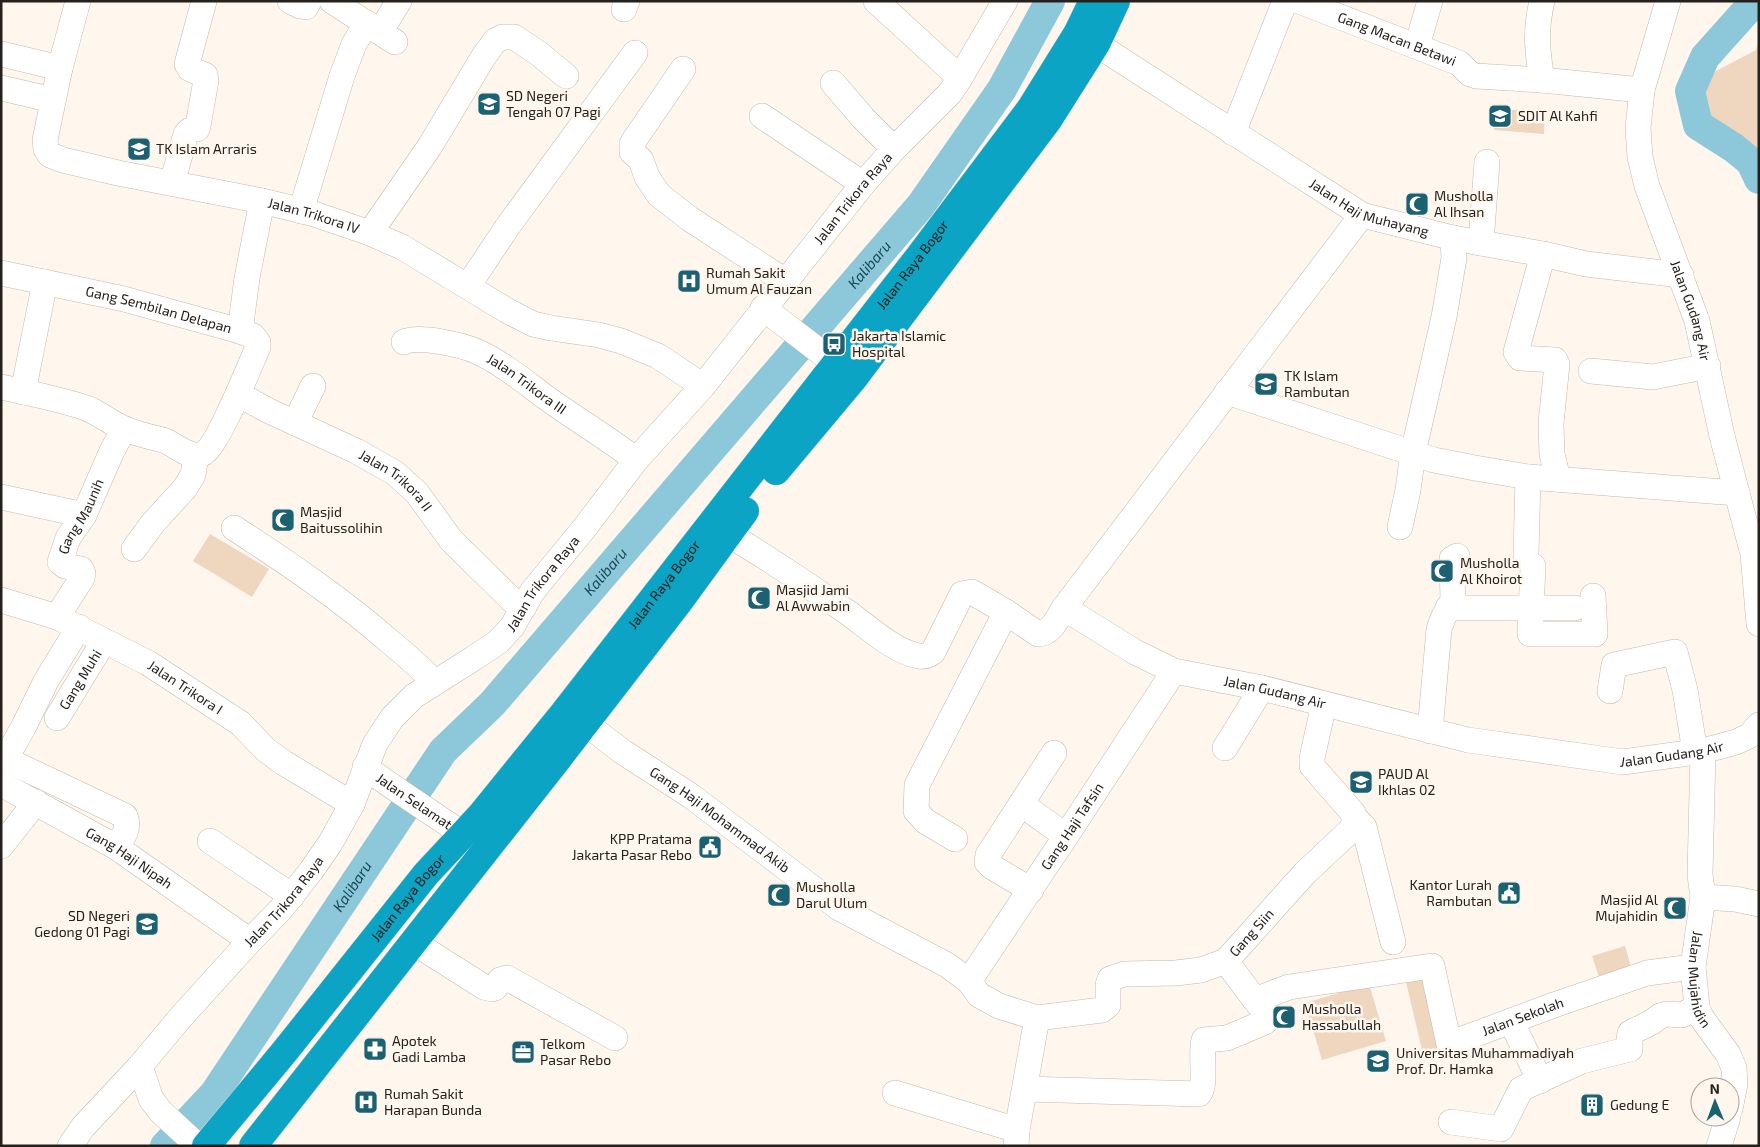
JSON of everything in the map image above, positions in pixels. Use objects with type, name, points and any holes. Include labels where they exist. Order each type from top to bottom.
[{"type":"highway","name":"Jalan Raya Bogor","points":[[253,1146],[678,603],[788,455],[859,371],[1010,173],[1052,94],[1093,1]]},
{"type":"highway","name":"Jalan Raya Bogor","points":[[197,1142],[285,1051],[426,874],[464,835],[563,714],[829,359],[993,161],[1096,44],[1116,1]]},
{"type":"street","name":"Jalan Trikora IV","points":[[78,1],[60,68],[45,140],[46,149],[50,155],[63,160],[118,173],[262,201],[342,223],[370,233],[402,248],[533,324],[599,335],[637,346],[672,364],[703,386]]},
{"type":"street","points":[[172,183],[186,134],[198,126],[206,80],[205,75],[190,69],[187,64],[204,1]]},
{"type":"street","points":[[290,1],[306,7],[309,1]]},
{"type":"street","points":[[332,1],[381,32]]},
{"type":"street","points":[[301,211],[342,76],[354,44],[381,32],[399,1]]},
{"type":"street","points":[[876,1],[960,78]]},
{"type":"street","points":[[1233,133],[1285,1]]},
{"type":"street","name":"Gang Macan Betawi","points":[[1299,1],[1459,63],[1470,74],[1476,76],[1542,80],[1642,90]]},
{"type":"street","points":[[1417,46],[1430,1]]},
{"type":"street","points":[[1542,1],[1537,22],[1536,41],[1542,80]]},
{"type":"street","name":"Jalan Gudang Air","points":[[1668,1],[1642,90],[1638,128],[1640,157],[1647,186],[1697,321],[1722,436],[1753,554],[1759,624]]},
{"type":"street","name":"Jalan Trikora Raya","points":[[70,1146],[83,1127],[114,1095],[181,1017],[292,896],[331,842],[352,804],[375,744],[392,718],[414,696],[498,642],[512,627],[532,592],[586,526],[636,460],[703,386],[772,315],[785,281],[863,184],[894,149],[950,93],[960,78],[998,4]]},
{"type":"street","points":[[370,233],[430,146],[495,41],[503,37],[514,37],[538,53],[566,76]]},
{"type":"street","name":"Jalan Haji Muhayang","points":[[1096,44],[1362,215],[1453,238],[1543,254],[1607,268],[1681,275]]},
{"type":"street","points":[[468,286],[508,226],[634,53]]},
{"type":"street","points":[[1,54],[60,68]]},
{"type":"street","points":[[683,69],[635,139],[632,144],[632,152],[640,160],[647,177],[659,195],[690,219],[785,281]]},
{"type":"street","points":[[833,83],[863,118],[894,149]]},
{"type":"street","points":[[1,88],[53,100]]},
{"type":"street","points":[[762,116],[863,184]]},
{"type":"street","points":[[1481,243],[1487,162]]},
{"type":"street","points":[[240,331],[247,278],[262,201]]},
{"type":"street","points":[[728,534],[816,591],[892,645],[918,656],[924,656],[933,652],[962,594],[972,592],[1038,634],[1043,634],[1048,631],[1362,215]]},
{"type":"street","points":[[1400,527],[1413,453],[1444,316],[1454,258],[1453,238]]},
{"type":"street","points":[[1543,254],[1516,352],[1520,358],[1555,360],[1557,364],[1551,422],[1552,454],[1558,480]]},
{"type":"street","name":"Gang Sembilan Delapan","points":[[1,273],[124,299],[253,336],[258,342],[238,394]]},
{"type":"street","points":[[45,282],[12,389],[88,409],[124,429],[172,443],[196,456],[203,454],[207,450],[238,394]]},
{"type":"street","points":[[772,315],[829,359]]},
{"type":"street","name":"Jalan Trikora III","points":[[404,342],[414,338],[477,351],[509,370],[636,460]]},
{"type":"street","points":[[1592,371],[1653,377],[1708,366]]},
{"type":"street","points":[[295,423],[313,386]]},
{"type":"street","points":[[1227,392],[1434,460],[1528,477],[1737,493]]},
{"type":"street","name":"Jalan Trikora II","points":[[238,394],[267,410],[356,451],[395,473],[417,493],[451,540],[513,601],[524,607]]},
{"type":"street","name":"Gang Maunih","points":[[68,622],[83,573],[81,569],[65,566],[60,562],[68,538],[84,514],[124,429]]},
{"type":"street","points":[[134,549],[153,523],[185,488],[193,475],[196,456]]},
{"type":"street","points":[[1448,608],[1532,608],[1584,602],[1595,634],[1530,634],[1532,608],[1528,477]]},
{"type":"street","points":[[1,497],[84,514]]},
{"type":"street","points":[[234,528],[287,562],[327,591],[368,623],[423,670],[434,682]]},
{"type":"street","points":[[1430,731],[1439,630],[1453,600],[1452,559],[1457,556]]},
{"type":"street","name":"Jalan Trikora I","points":[[1,600],[68,622],[148,663],[240,723],[266,750],[284,763],[352,804]]},
{"type":"street","name":"Jalan Gudang Air","points":[[1064,608],[1135,652],[1174,671],[1262,688],[1468,740],[1623,762],[1699,752],[1736,742],[1749,736],[1759,725]]},
{"type":"street","points":[[955,838],[925,821],[916,811],[918,785],[1006,612]]},
{"type":"street","points":[[68,622],[46,681],[6,758],[125,816],[127,827],[124,837],[116,847]]},
{"type":"street","name":"Gang Muhi","points":[[57,718],[104,641]]},
{"type":"street","name":"Jalan Mujahidin","points":[[1610,691],[1614,665],[1675,652],[1699,752],[1700,875],[1702,897],[1693,967],[1697,1007],[1700,1017],[1728,1054],[1734,1068],[1735,1077]]},
{"type":"street","name":"Gang Haji Tafsin","points":[[969,981],[1174,671]]},
{"type":"street","points":[[1225,748],[1262,688]]},
{"type":"street","points":[[1324,704],[1312,763],[1313,769],[1354,813],[1355,818],[1364,827],[1393,942]]},
{"type":"street","name":"Gang Haji Mohammad Akib","points":[[585,723],[623,752],[691,796],[840,908],[947,965],[969,981],[979,995],[999,1006],[1037,1018]]},
{"type":"street","points":[[1030,890],[992,867],[987,862],[988,855],[1054,753]]},
{"type":"street","name":"Jalan Selamat","points":[[365,767],[464,835]]},
{"type":"street","name":"Gang Haji Nipah","points":[[1,784],[116,847],[250,941]]},
{"type":"street","points":[[1,846],[36,802]]},
{"type":"street","points":[[1021,804],[1066,836]]},
{"type":"street","name":"Gang Siin","points":[[1037,1018],[1102,1010],[1108,1005],[1108,985],[1110,979],[1116,975],[1176,973],[1201,970],[1226,961],[1305,873],[1352,829],[1355,818]]},
{"type":"street","points":[[210,841],[292,896]]},
{"type":"street","points":[[1702,897],[1735,899],[1759,904]]},
{"type":"street","points":[[414,940],[424,949],[484,987],[495,988],[500,980],[506,978],[615,1038]]},
{"type":"street","points":[[1025,1089],[1199,1094],[1203,1088],[1202,1052],[1204,1040],[1227,1038],[1265,1022],[1267,1015],[1226,961]]},
{"type":"street","name":"Jalan Sekolah","points":[[1255,1000],[1289,987],[1432,966],[1449,1044],[1647,973],[1693,967]]},
{"type":"street","points":[[1451,1122],[1502,1129],[1520,1089],[1582,1061],[1630,1049],[1630,1033],[1660,1016],[1667,1014],[1682,1015],[1697,1007]]},
{"type":"street","points":[[895,1093],[1017,1138],[1037,1018]]},
{"type":"street","points":[[1511,1021],[1540,1080]]},
{"type":"street","points":[[140,1066],[155,1105],[197,1142]]},
{"type":"street","points":[[114,1095],[155,1105]]},
{"type":"street","points":[[1718,1146],[1725,1127]]},
{"type":"shaded area","points":[[1759,42],[1759,149],[1714,129],[1698,110],[1699,89],[1716,71],[1756,50]]},
{"type":"shaded area","points":[[1495,110],[1545,110],[1544,134],[1494,130]]},
{"type":"shaded area","points":[[210,534],[269,569],[252,597],[193,561]]},
{"type":"shaded area","points":[[1625,946],[1633,974],[1601,983],[1592,956]]},
{"type":"shaded area","points":[[1426,973],[1444,1049],[1423,1054],[1405,978]]},
{"type":"shaded area","points":[[1369,984],[1386,1041],[1322,1060],[1305,1003]]},
{"type":"waterway","name":"Kalibaru","points":[[165,1146],[214,1094],[443,751],[492,704],[921,205],[1002,89],[1050,1]]},
{"type":"waterway","points":[[1755,1],[1705,57],[1690,91],[1698,125],[1734,148],[1751,162],[1759,179]]},
{"type":"place","name":"SD Negeri Tengah 07 Pagi","points":[[489,104]]},
{"type":"place","name":"SDIT Al Kahfi","points":[[1500,116]]},
{"type":"place","name":"TK Islam Arraris","points":[[139,149]]},
{"type":"place","name":"Musholla Al Ihsan","points":[[1417,204]]},
{"type":"place","name":"Rumah Sakit Umum Al Fauzan","points":[[689,281]]},
{"type":"place","name":"Jakarta Islamic Hospital","points":[[834,344]]},
{"type":"place","name":"TK Islam Rambutan","points":[[1266,384]]},
{"type":"place","name":"Masjid Baitussolihin","points":[[283,520]]},
{"type":"place","name":"Musholla Al Khoirot","points":[[1442,571]]},
{"type":"place","name":"Masjid Jami Al Awwabin","points":[[759,598]]},
{"type":"place","name":"PAUD Al Ikhlas 02","points":[[1361,782]]},
{"type":"place","name":"KPP Pratama Jakarta Pasar Rebo","points":[[710,847]]},
{"type":"place","name":"Kantor Lurah Rambutan","points":[[1509,893]]},
{"type":"place","name":"Musholla Darul Ulum","points":[[779,895]]},
{"type":"place","name":"Masjid Al Mujahidin","points":[[1675,908]]},
{"type":"place","name":"SD Negeri Gedong 01 Pagi","points":[[147,924]]},
{"type":"place","name":"Musholla Hassabullah","points":[[1284,1017]]},
{"type":"place","name":"Apotek Gadi Lamba","points":[[375,1049]]},
{"type":"place","name":"Telkom Pasar Rebo","points":[[523,1052]]},
{"type":"place","name":"Universitas Muhammadiyah Prof. Dr. Hamka","points":[[1378,1061]]},
{"type":"place","name":"Rumah Sakit Harapan Bunda","points":[[366,1102]]},
{"type":"place","name":"Gedung E","points":[[1592,1105]]}]
